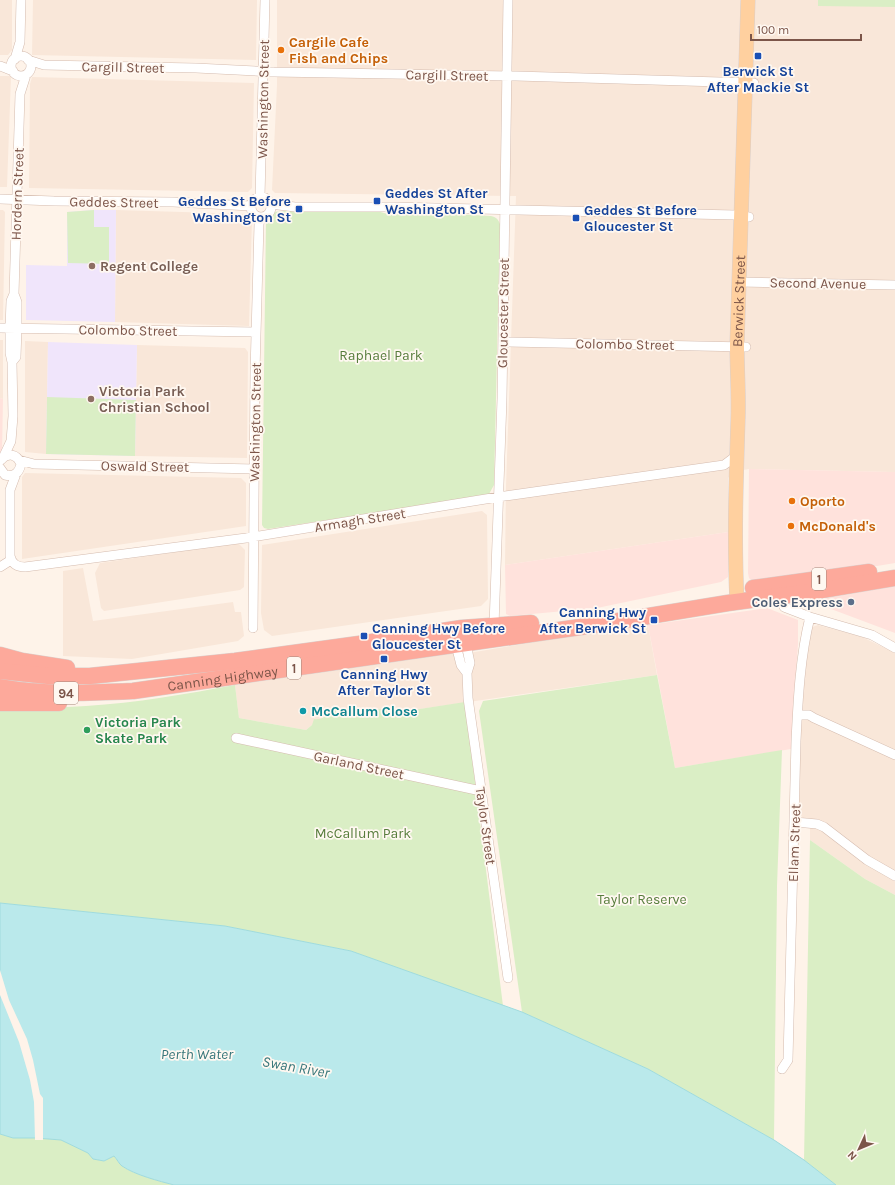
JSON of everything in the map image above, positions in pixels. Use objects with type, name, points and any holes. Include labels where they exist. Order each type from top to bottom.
[{"type":"highway","name":"Canning Highway","points":[[0,671],[48,676],[90,676],[235,661],[359,644],[594,625],[741,596],[895,569]]},
{"type":"highway","name":"Canning Highway","points":[[0,687],[22,691],[61,693],[133,691],[459,636],[494,626],[551,622],[741,596],[816,591],[895,578]]},
{"type":"highway","points":[[0,655],[22,661],[67,668],[90,676]]},
{"type":"highway","points":[[0,703],[58,703],[96,700],[133,691]]},
{"type":"main road","name":"Berwick Street","points":[[748,0],[750,83]]},
{"type":"main road","name":"Berwick Street","points":[[741,596],[742,347],[750,83],[755,0]]},
{"type":"main road","name":"Berwick Street","points":[[741,596],[730,468],[736,456],[742,347]]},
{"type":"street","points":[[14,73],[12,68],[20,42],[21,0]]},
{"type":"street","name":"Washington Street","points":[[260,197],[265,0]]},
{"type":"street","name":"Gloucester Street","points":[[494,626],[503,342],[508,0]]},
{"type":"street","points":[[0,65],[21,76],[28,73],[30,64],[20,42]]},
{"type":"street","points":[[0,65],[14,60],[17,57],[26,58]]},
{"type":"street","name":"Cargill Street","points":[[26,58],[44,65],[190,68],[263,72],[506,76],[750,83]]},
{"type":"street","name":"Cargill Street","points":[[28,73],[44,65]]},
{"type":"street","name":"Hordern Street","points":[[1,465],[11,440],[13,416],[12,362],[10,353],[9,328],[11,301],[14,294],[20,94],[14,73]]},
{"type":"street","name":"Hordern Street","points":[[20,94],[28,73]]},
{"type":"street","points":[[266,211],[265,198],[260,197],[255,199],[251,206],[254,214],[295,207],[401,207],[746,216]]},
{"type":"street","name":"Geddes Street","points":[[0,199],[168,202],[251,206]]},
{"type":"street","name":"Washington Street","points":[[253,628],[256,332],[259,224],[266,211]]},
{"type":"street","name":"Second Avenue","points":[[744,282],[895,284]]},
{"type":"street","name":"Colombo Street","points":[[9,328],[256,332]]},
{"type":"street","name":"Colombo Street","points":[[503,342],[742,347]]},
{"type":"street","name":"Hordern Street","points":[[11,440],[17,458]]},
{"type":"street","points":[[0,567],[11,560],[9,553],[10,490],[20,464],[17,458],[10,455],[1,465]]},
{"type":"street","name":"Oswald Street","points":[[17,458],[34,464],[255,468]]},
{"type":"street","name":"Oswald Street","points":[[17,472],[34,464]]},
{"type":"street","points":[[1,465],[9,476],[17,472]]},
{"type":"street","points":[[1,465],[10,490]]},
{"type":"street","name":"Armagh Street","points":[[11,560],[19,567],[25,567],[253,537],[498,498],[730,468]]},
{"type":"street","points":[[784,607],[810,617],[872,635],[895,648]]},
{"type":"street","name":"Ellam Street","points":[[782,1069],[788,1060],[798,715],[806,634],[810,617]]},
{"type":"street","name":"Taylor Street","points":[[459,636],[470,663],[467,673],[468,698],[508,978]]},
{"type":"street","points":[[798,715],[814,718],[895,755]]},
{"type":"street","name":"Garland Street","points":[[236,738],[481,791]]},
{"type":"street","points":[[795,822],[813,823],[824,827],[867,860],[895,876]]},
{"type":"shaded area","points":[[0,0],[12,0],[12,50],[8,55],[0,55]]},
{"type":"shaded area","points":[[33,0],[257,0],[256,60],[32,55]]},
{"type":"shaded area","points":[[277,0],[895,0],[895,472],[749,469],[732,472],[728,478],[728,532],[505,565],[506,486],[516,196],[275,193],[272,190],[277,85]]},
{"type":"shaded area","points":[[0,76],[11,76],[7,187],[0,187]]},
{"type":"shaded area","points":[[32,77],[254,83],[252,188],[248,192],[29,188],[30,84]]},
{"type":"shaded area","points":[[0,210],[5,212],[3,320],[0,320]]},
{"type":"shaded area","points":[[116,210],[249,214],[252,218],[249,326],[115,322]]},
{"type":"shaded area","name":"Regent College","points":[[116,210],[115,322],[26,320],[26,265],[67,266],[67,212]]},
{"type":"shaded area","points":[[0,340],[3,340],[3,399],[0,398]]},
{"type":"shaded area","points":[[25,341],[48,342],[46,454],[25,452]]},
{"type":"shaded area","name":"Victoria Park Christian School","points":[[48,342],[137,345],[135,456],[46,454]]},
{"type":"shaded area","points":[[137,345],[245,348],[248,352],[247,458],[135,456]]},
{"type":"shaded area","points":[[0,398],[3,399],[2,453],[0,453]]},
{"type":"shaded area","points":[[749,469],[895,472],[895,563],[877,566],[857,566],[753,582],[749,578],[748,573]]},
{"type":"shaded area","points":[[25,473],[241,478],[246,483],[246,526],[22,559],[22,477]]},
{"type":"shaded area","points":[[482,511],[487,515],[488,599],[481,606],[272,636],[264,630],[261,613],[262,545]]},
{"type":"shaded area","points":[[728,532],[728,577],[721,582],[597,608],[510,616],[506,614],[505,565]]},
{"type":"shaded area","points":[[238,543],[245,550],[244,587],[240,590],[104,611],[101,608],[95,573],[100,563]]},
{"type":"shaded area","points":[[83,568],[93,621],[233,602],[235,612],[241,612],[244,636],[238,641],[132,659],[63,656],[63,571]]},
{"type":"shaded area","points":[[895,586],[895,633],[815,603],[815,600]]},
{"type":"shaded area","points":[[767,608],[798,620],[798,643],[791,749],[675,768],[648,625]]},
{"type":"shaded area","points":[[648,625],[657,675],[413,710],[341,708],[318,720],[306,730],[239,718],[235,685],[448,654],[475,652],[575,635]]},
{"type":"shaded area","points":[[818,625],[862,637],[895,652],[895,895],[865,879],[810,840],[810,819],[803,818],[799,813],[800,727],[809,632],[812,627]]},
{"type":"green space","points":[[818,0],[895,0],[895,7],[818,6]]},
{"type":"green space","points":[[94,210],[94,227],[109,227],[109,264],[68,263],[67,212]]},
{"type":"green space","name":"Raphael Park","points":[[297,210],[377,211],[391,215],[417,212],[491,216],[496,218],[500,224],[494,485],[489,494],[485,496],[268,529],[264,528],[262,525],[266,220],[273,212]]},
{"type":"green space","points":[[47,397],[136,400],[135,456],[46,454]]},
{"type":"green space","name":"Taylor Reserve","points":[[657,675],[675,768],[782,750],[777,886],[774,1140],[648,1069],[522,1012],[479,711],[483,701]]},
{"type":"green space","name":"McCallum Park","points":[[235,685],[239,718],[306,730],[312,725],[314,719],[325,716],[329,711],[341,708],[413,710],[465,702],[503,1006],[351,951],[225,926],[0,903],[0,706],[75,707],[105,705],[161,698]]},
{"type":"green space","points":[[810,840],[865,879],[895,895],[895,1185],[836,1185],[804,1160]]},
{"type":"green space","points":[[0,1134],[13,1138],[61,1140],[88,1153],[93,1159],[104,1161],[114,1156],[121,1165],[133,1172],[174,1185],[0,1185]]},
{"type":"water","name":"Perth Water","points":[[0,903],[225,926],[351,951],[522,1012],[648,1069],[774,1140],[804,1160],[836,1185],[174,1185],[127,1169],[121,1165],[114,1156],[104,1161],[93,1159],[88,1153],[61,1140],[13,1138],[0,1134]]},
{"type":"pier","points":[[0,970],[9,1000],[27,1039],[40,1094],[43,1098],[43,1140],[35,1140],[34,1102],[30,1080],[19,1042],[0,995]]},
{"type":"place","name":"Cargile Cafe Fish and Chips","points":[[281,50]]},
{"type":"place","name":"Berwick St After Mackie St","points":[[758,56]]},
{"type":"place","name":"Geddes St After Washington St","points":[[377,201]]},
{"type":"place","name":"Geddes St Before Washington St","points":[[299,209]]},
{"type":"place","name":"Geddes St Before Gloucester St","points":[[576,218]]},
{"type":"place","name":"Regent College","points":[[92,266]]},
{"type":"place","name":"Victoria Park Christian School","points":[[91,399]]},
{"type":"place","name":"Oporto","points":[[792,501]]},
{"type":"place","name":"McDonald's","points":[[791,526]]},
{"type":"place","name":"Coles Express","points":[[851,602]]},
{"type":"place","name":"Canning Hwy After Berwick St","points":[[654,620]]},
{"type":"place","name":"Canning Hwy Before Gloucester St","points":[[364,636]]},
{"type":"place","name":"Canning Hwy After Taylor St","points":[[384,659]]},
{"type":"place","name":"McCallum Close","points":[[303,711]]},
{"type":"place","name":"Victoria Park Skate Park","points":[[87,730]]},
{"type":"water label","name":"Swan River","points":[[296,1067]]}]
